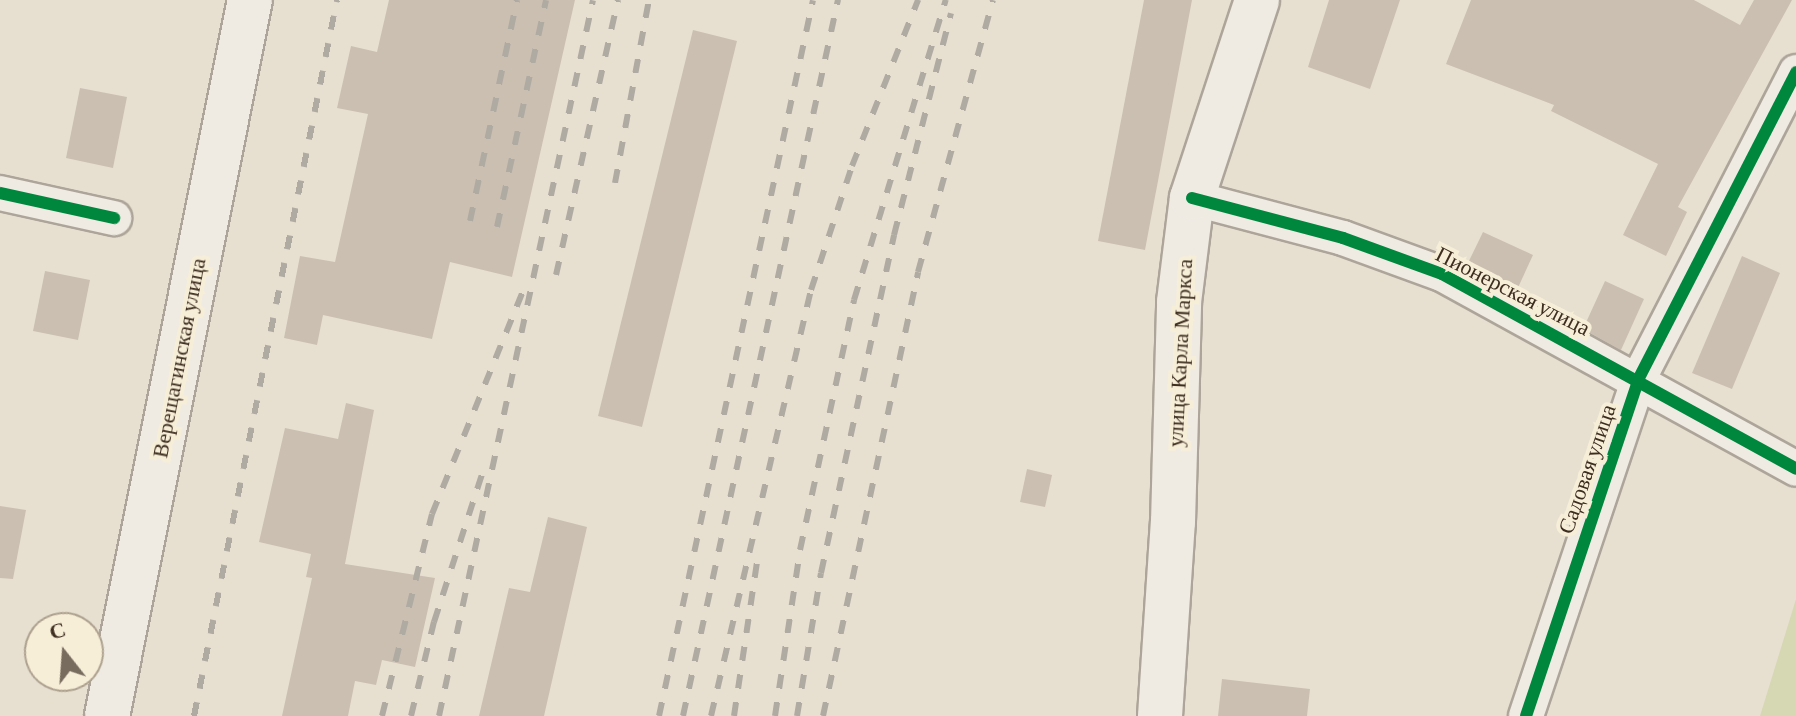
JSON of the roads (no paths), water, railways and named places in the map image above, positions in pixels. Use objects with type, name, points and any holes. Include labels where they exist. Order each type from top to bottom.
[{"type":"main road","name":"Верещагинская улица","points":[[107,716],[250,0]]},
{"type":"main road","name":"улица Карла Маркса","points":[[1160,716],[1173,522],[1179,302],[1192,198],[1257,0]]},
{"type":"street","name":"Садовая улица","points":[[1526,716],[1639,378],[1796,72]]},
{"type":"street","points":[[0,193],[114,218]]},
{"type":"street","name":"Пионерская улица","points":[[1192,198],[1343,238],[1442,274],[1639,378],[1796,469]]},
{"type":"railway","points":[[194,716],[337,0]]},
{"type":"railway","points":[[470,221],[517,0]]},
{"type":"railway","points":[[497,227],[546,0]]},
{"type":"railway","points":[[439,716],[593,0]]},
{"type":"railway","points":[[556,275],[618,0]]},
{"type":"railway","points":[[615,183],[649,0]]},
{"type":"railway","points":[[659,716],[813,0]]},
{"type":"railway","points":[[683,716],[838,0]]},
{"type":"railway","points":[[711,716],[811,290],[852,166],[918,0]]},
{"type":"railway","points":[[775,716],[800,550],[854,300],[946,0]]},
{"type":"railway","points":[[823,716],[918,272],[993,0]]},
{"type":"railway","points":[[797,716],[821,573],[894,235],[951,13]]},
{"type":"railway","points":[[382,716],[432,514],[524,288]]},
{"type":"railway","points":[[411,716],[434,622],[482,474]]},
{"type":"railway","points":[[734,716],[757,563]]}]
